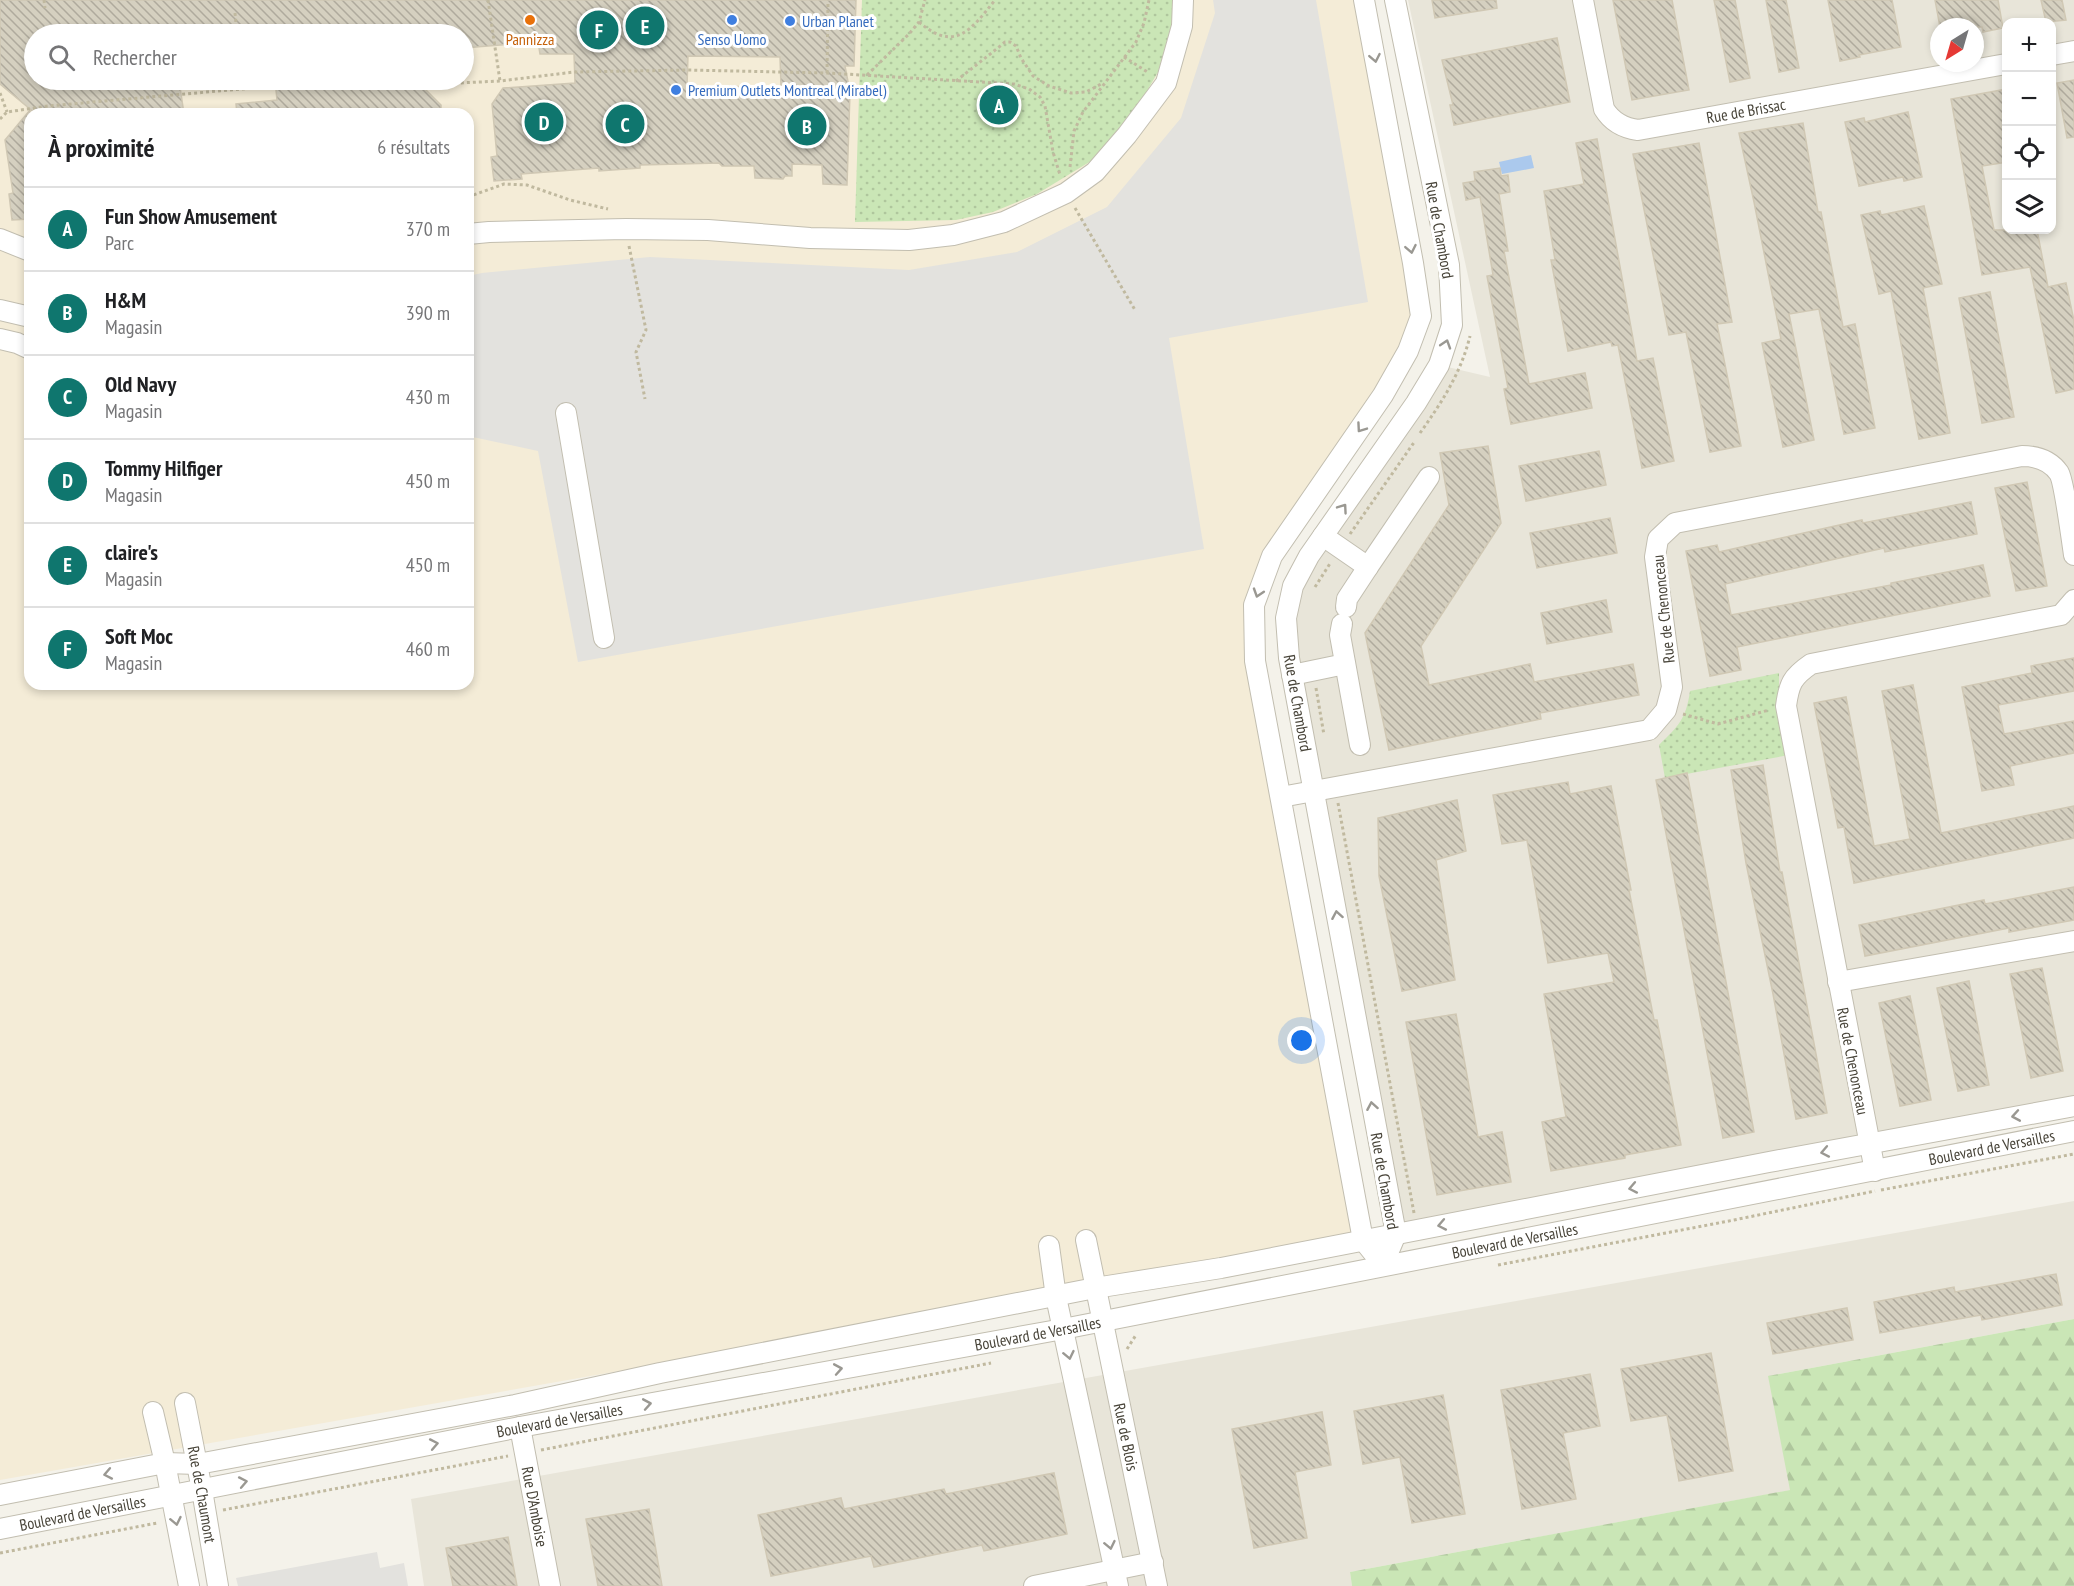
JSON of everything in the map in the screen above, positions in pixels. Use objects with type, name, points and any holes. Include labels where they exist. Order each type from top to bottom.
[{"type":"street","points":[[474,233],[626,229],[708,230],[810,238],[909,240],[953,236],[1004,222],[1066,192],[1095,172],[1127,135],[1166,83],[1182,26],[1183,0]]},
{"type":"street","name":"Rue de Chambord","points":[[1364,0],[1421,316],[1408,351],[1383,395],[1272,556],[1254,605],[1255,661],[1363,1240],[1383,1265],[1396,1234],[1288,657],[1286,618],[1293,586],[1309,556],[1422,394],[1439,365],[1452,325],[1449,265],[1395,0]]},
{"type":"street","name":"Rue de Brissac","points":[[1583,0],[1604,109],[1622,127],[1638,130],[2002,65]]},
{"type":"street","points":[[2056,55],[2074,51]]},
{"type":"street","points":[[0,310],[24,316]]},
{"type":"street","points":[[0,339],[24,346]]},
{"type":"street","points":[[566,413],[604,638]]},
{"type":"street","name":"Rue de Chenonceau","points":[[1666,710],[1672,687],[1655,557],[1658,539],[1674,523],[2022,456],[2035,456],[2049,463],[2060,474],[2074,555]]},
{"type":"street","points":[[1360,745],[1340,635],[1347,599],[1429,477]]},
{"type":"street","points":[[1323,536],[1368,567]]},
{"type":"street","name":"Rue de Chenonceau","points":[[1875,1171],[1786,706],[1789,687],[1797,674],[1811,664],[2061,615],[2074,600]]},
{"type":"street","points":[[1292,675],[1345,664]]},
{"type":"street","points":[[1281,797],[1649,730],[1666,710]]},
{"type":"street","points":[[1838,982],[2074,941]]},
{"type":"street","name":"Boulevard de Versailles","points":[[0,1495],[165,1463],[198,1464],[515,1405],[671,1371],[1056,1298],[1095,1288],[1221,1268],[1869,1143],[2074,1106]]},
{"type":"street","name":"Boulevard de Versailles","points":[[0,1529],[520,1427],[1063,1329],[2074,1131]]},
{"type":"street","name":"Rue de Blois","points":[[1086,1240],[1157,1586]]},
{"type":"street","points":[[1049,1246],[1056,1298],[1116,1578]]},
{"type":"street","name":"Rue de Chaumont","points":[[185,1402],[198,1464],[218,1586]]},
{"type":"street","name":"Rue de Chaumont","points":[[153,1412],[189,1586]]},
{"type":"street","name":"Rue D'Amboise","points":[[520,1427],[550,1586]]},
{"type":"street","points":[[1034,1586],[1116,1578],[1153,1562]]},
{"type":"path","points":[[44,0],[45,9]]},
{"type":"path","points":[[488,0],[500,81]]},
{"type":"path","points":[[867,75],[919,22],[926,0]]},
{"type":"path","points":[[919,22],[930,32],[943,37],[960,36],[974,27],[995,0]]},
{"type":"path","points":[[1066,192],[1074,131],[1083,112],[1136,42],[1144,23],[1149,0]]},
{"type":"path","points":[[827,73],[828,2]]},
{"type":"path","points":[[235,13],[236,24]]},
{"type":"path","points":[[956,82],[999,46],[1010,42],[1016,46],[1033,76],[1049,86],[1071,93],[1086,92],[1105,83]]},
{"type":"path","points":[[1124,57],[1166,83]]},
{"type":"path","points":[[474,82],[586,72],[688,70],[867,75],[1014,84],[1029,89],[1040,97],[1045,106],[1053,152],[1066,192],[1135,310]]},
{"type":"path","points":[[48,108],[231,90]]},
{"type":"path","points":[[0,93],[7,112]]},
{"type":"path","points":[[0,119],[7,112],[24,110]]},
{"type":"path","points":[[474,194],[504,184],[527,185],[570,200],[622,213],[646,330],[636,352],[645,399]]},
{"type":"path","points":[[1666,710],[1718,724],[1786,706]]},
{"type":"path","name":"Rue de Chambord","points":[[1338,802],[1414,1211]]},
{"type":"path","name":"Boulevard de Versailles","points":[[1900,1186],[2074,1154]]},
{"type":"path","points":[[1707,1225],[1865,1193]]},
{"type":"path","name":"Boulevard de Versailles","points":[[553,1448],[1002,1361]]},
{"type":"path","name":"Boulevard de Versailles","points":[[238,1507],[510,1456]]},
{"type":"path","name":"Boulevard de Versailles","points":[[0,1553],[147,1525]]},
{"type":"shaded area","points":[[0,0],[1364,0],[1421,316],[1264,575],[1255,661],[1363,1240],[0,1480]]},
{"type":"shaded area","points":[[1213,0],[1316,0],[1368,302],[1169,338],[1204,549],[578,662],[538,451],[474,437],[474,275],[650,257],[909,270],[1017,252],[1107,207],[1181,118],[1215,13]]},
{"type":"shaded area","points":[[1408,0],[2074,0],[2074,1106],[1396,1234],[1289,658],[1293,586],[1439,365],[1490,377]]},
{"type":"shaded area","points":[[2074,1201],[2074,1319],[1769,1376],[1791,1490],[1350,1572],[1352,1586],[424,1586],[411,1499]]},
{"type":"shaded area","points":[[377,1552],[380,1568],[404,1563],[408,1586],[238,1586],[236,1578]]},
{"type":"green space","points":[[862,0],[1174,0],[1171,27],[1158,72],[1130,120],[1096,158],[1037,194],[993,212],[956,220],[855,222]]},
{"type":"green space","points":[[1779,673],[1779,704],[1789,755],[1665,778],[1659,745],[1680,722],[1690,691]]},
{"type":"green space","points":[[2074,1319],[2074,1586],[1352,1586],[1350,1572],[1790,1490],[1768,1376]]},
{"type":"water","points":[[1531,155],[1534,168],[1502,174],[1499,162]]},
{"type":"building","name":"Premium Outlets Montreal (Mirabel)","points":[[0,0],[856,0],[854,66],[845,66],[850,92],[847,185],[823,184],[822,165],[792,164],[792,176],[785,176],[783,179],[755,178],[754,166],[722,166],[719,163],[640,165],[640,168],[599,171],[599,168],[521,174],[522,179],[494,181],[491,157],[497,156],[492,104],[503,88],[575,83],[574,54],[540,54],[538,42],[474,47],[474,24],[24,24],[24,90],[180,90],[183,108],[29,108],[0,84]],"holes":[[[688,56],[780,57],[781,87],[687,86]]]},
{"type":"building","points":[[1432,0],[1496,0],[1497,8],[1435,18]]},
{"type":"building","points":[[1613,0],[1672,0],[1689,90],[1632,100]]},
{"type":"building","points":[[1714,0],[1735,0],[1750,78],[1730,82]]},
{"type":"building","points":[[1766,0],[1786,0],[1799,68],[1779,72]]},
{"type":"building","points":[[1828,0],[1892,0],[1901,47],[1840,61]]},
{"type":"building","points":[[1935,0],[1998,0],[2002,28],[1984,32],[1984,18],[1938,18]]},
{"type":"building","points":[[2041,0],[2062,0],[2066,20],[2056,21],[2056,18],[2045,18]]},
{"type":"building","points":[[1557,38],[1570,102],[1454,125],[1450,105],[1453,105],[1442,60]]},
{"type":"building","points":[[2074,80],[2074,137],[2067,138],[2057,83]]},
{"type":"building","points":[[276,90],[426,90],[441,105],[441,108],[236,108],[236,104],[277,100]]},
{"type":"building","points":[[2002,90],[2002,163],[1982,166],[1994,230],[2002,230],[2002,234],[2038,234],[2048,287],[2066,283],[2074,321],[2074,389],[2056,393],[2030,267],[1982,275],[1951,99]]},
{"type":"building","points":[[1908,112],[1922,177],[1904,181],[1903,177],[1859,186],[1845,122],[1864,118],[1865,122]]},
{"type":"building","points":[[24,117],[24,219],[12,220],[9,194],[13,193],[5,140]]},
{"type":"building","points":[[1803,123],[1818,212],[1821,212],[1843,327],[1855,324],[1875,428],[1844,434],[1819,309],[1789,314],[1814,440],[1783,447],[1762,343],[1781,339],[1739,133]]},
{"type":"building","points":[[1597,139],[1637,361],[1653,358],[1674,461],[1642,468],[1618,345],[1612,346],[1611,342],[1568,351],[1551,260],[1555,260],[1544,191],[1584,184],[1576,143]]},
{"type":"building","points":[[1699,143],[1732,322],[1717,324],[1741,446],[1710,452],[1686,332],[1669,335],[1633,154]]},
{"type":"building","points":[[1500,168],[1501,176],[1508,175],[1510,192],[1499,194],[1508,251],[1504,251],[1529,384],[1585,373],[1592,408],[1511,424],[1504,389],[1508,388],[1487,276],[1493,275],[1480,197],[1466,200],[1463,183],[1475,181],[1474,172]]},
{"type":"building","points":[[1924,206],[1942,284],[1923,288],[1950,433],[1919,439],[1891,291],[1879,294],[1861,215],[1880,211],[1881,215]]},
{"type":"building","points":[[1990,292],[2014,417],[1982,423],[1959,298]]},
{"type":"building","points":[[1488,446],[1501,523],[1421,646],[1429,685],[1530,664],[1534,682],[1633,664],[1639,695],[1540,713],[1541,719],[1389,750],[1365,633],[1449,505],[1440,453]]},
{"type":"building","points":[[1599,451],[1606,485],[1526,501],[1519,466]]},
{"type":"building","points":[[2027,482],[2047,586],[2016,591],[1995,488]]},
{"type":"building","points":[[1971,502],[1977,534],[1885,552],[1884,548],[1725,584],[1731,615],[1983,565],[1990,596],[1737,647],[1741,670],[1710,676],[1686,551],[1717,545],[1719,552],[1862,520],[1863,523]]},
{"type":"building","points":[[1610,518],[1617,553],[1537,568],[1530,533]]},
{"type":"building","points":[[1606,600],[1612,632],[1547,644],[1541,613]]},
{"type":"building","points":[[2074,658],[2074,691],[1998,705],[2004,734],[2074,721],[2074,753],[2010,766],[2014,785],[1982,791],[1962,687],[2032,673],[2031,666]]},
{"type":"building","points":[[1913,685],[1941,833],[2074,806],[2074,838],[1854,883],[1844,827],[1838,828],[1814,703],[1846,697],[1874,846],[1910,839],[1882,691]]},
{"type":"building","points":[[1763,765],[1780,872],[1782,872],[1827,1113],[1796,1119],[1746,863],[1731,770]]},
{"type":"building","points":[[1687,773],[1754,1132],[1723,1138],[1656,780]]},
{"type":"building","points":[[1568,782],[1570,794],[1611,786],[1654,1020],[1657,1020],[1681,1145],[1551,1171],[1542,1122],[1566,1117],[1544,994],[1614,982],[1608,953],[1548,963],[1527,840],[1502,844],[1493,795]]},
{"type":"building","points":[[1457,800],[1466,851],[1436,860],[1455,980],[1402,991],[1379,876],[1378,818]]},
{"type":"building","points":[[2074,887],[2074,920],[2009,932],[2009,928],[1865,956],[1859,925],[1984,900],[1985,904]]},
{"type":"building","points":[[2042,968],[2063,1071],[2031,1078],[2010,974]]},
{"type":"building","points":[[1969,981],[1989,1085],[1958,1091],[1937,988]]},
{"type":"building","points":[[1910,996],[1931,1100],[1900,1106],[1879,1003]]},
{"type":"building","points":[[1456,1014],[1478,1137],[1502,1132],[1511,1182],[1437,1195],[1406,1022]]},
{"type":"building","points":[[2056,1274],[2062,1305],[1982,1320],[1981,1315],[1880,1333],[1874,1302],[1954,1287],[1955,1292]]},
{"type":"building","points":[[1847,1308],[1853,1340],[1773,1354],[1767,1323]]},
{"type":"building","points":[[1711,1353],[1733,1471],[1679,1481],[1667,1415],[1631,1421],[1621,1369]]},
{"type":"building","points":[[1590,1374],[1600,1426],[1563,1433],[1576,1499],[1522,1509],[1501,1390]]},
{"type":"building","points":[[1443,1395],[1465,1514],[1412,1523],[1400,1457],[1363,1464],[1354,1411]]},
{"type":"building","points":[[1322,1412],[1331,1465],[1295,1472],[1307,1538],[1254,1548],[1232,1429]]},
{"type":"building","points":[[1054,1473],[1067,1534],[984,1551],[982,1545],[874,1567],[871,1556],[771,1576],[758,1515],[841,1498],[844,1509],[944,1489],[946,1494]]},
{"type":"building","points":[[649,1509],[662,1586],[598,1586],[586,1519]]},
{"type":"building","points":[[508,1537],[517,1586],[453,1586],[446,1548]]},
{"type":"place","name":"Pannizza","points":[[530,20]]},
{"type":"place","name":"Senso Uomo","points":[[732,20]]},
{"type":"place","name":"Urban Planet","points":[[790,21]]},
{"type":"place","name":"claire's","points":[[645,26]]},
{"type":"place","name":"Soft Moc","points":[[599,30]]},
{"type":"place","name":"Premium Outlets Montreal (Mirabel)","points":[[676,90]]},
{"type":"place","name":"Fun Show Amusement","points":[[999,105]]},
{"type":"place","name":"Tommy Hilfiger","points":[[544,122]]},
{"type":"place","name":"Old Navy","points":[[625,124]]},
{"type":"place","name":"H&M","points":[[807,126]]}]
